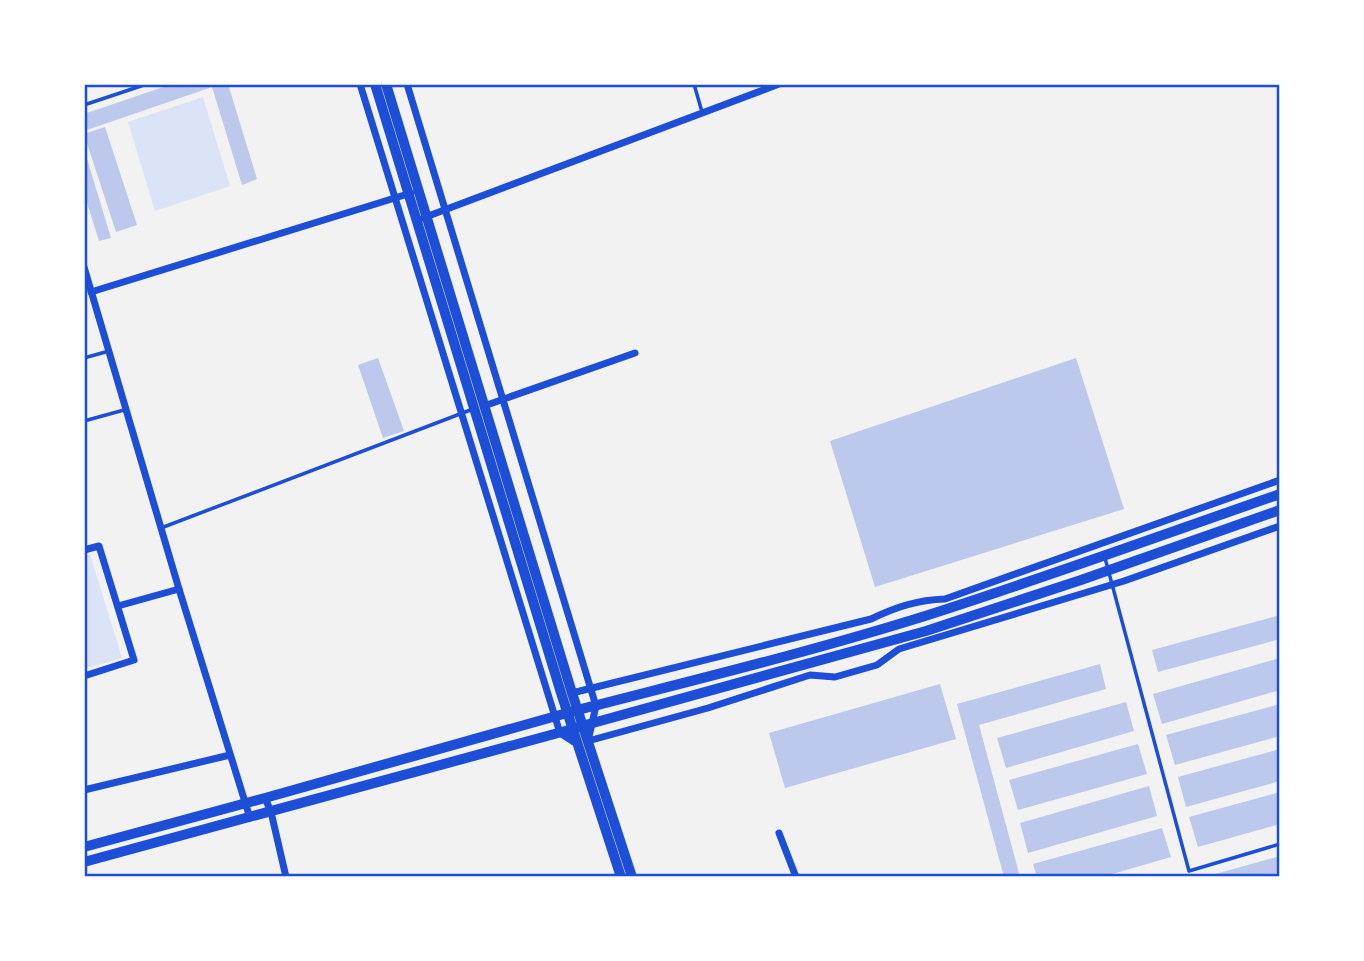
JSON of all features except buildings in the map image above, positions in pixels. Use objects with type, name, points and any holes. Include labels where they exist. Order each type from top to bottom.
[{"type":"main road","points":[[375,84],[413,192]]},
{"type":"main road","points":[[386,84],[421,219],[572,712],[582,727],[583,743],[621,877]]},
{"type":"main road","points":[[479,407],[572,693],[572,712]]},
{"type":"main road","points":[[84,847],[555,716],[764,663],[922,617],[1280,494]]},
{"type":"main road","points":[[84,862],[926,631],[1280,510]]},
{"type":"main road","points":[[583,743],[632,877]]},
{"type":"street","points":[[360,84],[560,733],[583,743],[708,708],[810,675],[835,677],[877,665],[899,649],[1112,585],[1280,526]]},
{"type":"street","points":[[407,84],[596,706],[582,727]]},
{"type":"street","points":[[421,219],[779,84]]},
{"type":"street","points":[[88,293],[413,192]]},
{"type":"street","points":[[84,267],[88,293],[109,351],[250,818]]},
{"type":"street","points":[[479,407],[635,353]]},
{"type":"street","points":[[572,693],[871,619],[923,600],[945,599],[1280,480]]},
{"type":"street","points":[[84,550],[99,546],[134,660],[84,676]]},
{"type":"street","points":[[118,606],[179,589]]},
{"type":"street","points":[[84,790],[230,755]]},
{"type":"street","points":[[265,798],[271,812],[286,877]]},
{"type":"street","points":[[779,833],[796,877]]},
{"type":"lane","points":[[84,105],[147,84]]},
{"type":"lane","points":[[694,84],[702,112]]},
{"type":"lane","points":[[84,358],[109,351]]},
{"type":"lane","points":[[161,528],[479,407]]},
{"type":"lane","points":[[84,421],[126,410]]},
{"type":"lane","points":[[1105,556],[1189,871],[1280,844]]},
{"type":"shaded area","points":[[203,97],[230,186],[155,211],[128,122]]},
{"type":"shaded area","points":[[90,554],[122,658],[84,669],[84,555]]}]
